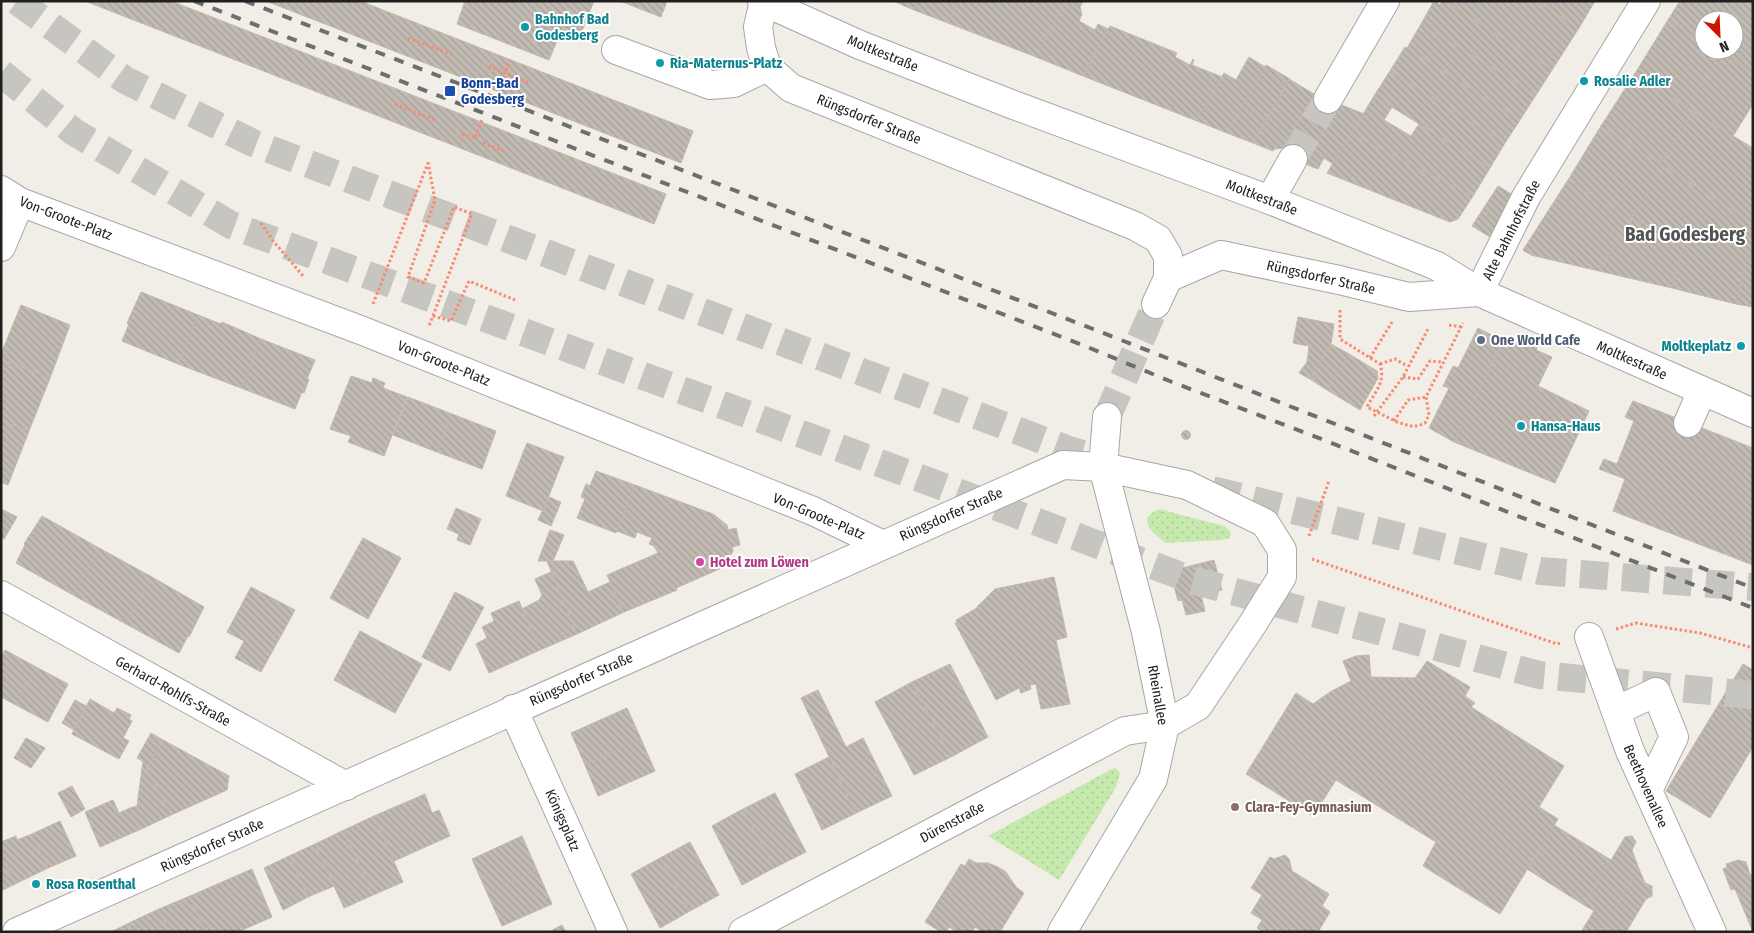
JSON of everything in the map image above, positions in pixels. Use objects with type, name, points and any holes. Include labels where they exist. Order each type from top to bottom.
[{"type":"street","points":[[1328,99],[1385,1]]},
{"type":"street","name":"Alte Bahnhofstraße","points":[[1479,292],[1526,196],[1646,1]]},
{"type":"street","points":[[616,50],[710,85],[734,82],[767,67],[761,48],[758,27],[763,2]]},
{"type":"street","name":"Moltkestraße","points":[[763,2],[860,45],[1011,104],[1270,200],[1437,266],[1479,292],[1753,413]]},
{"type":"street","name":"Rüngsdorfer Straße","points":[[767,67],[791,88],[1134,226],[1158,239],[1168,256],[1168,278],[1156,304]]},
{"type":"street","points":[[1270,200],[1293,159]]},
{"type":"street","points":[[1,247],[10,196]]},
{"type":"street","name":"Von-Groote-Platz","points":[[10,196],[364,331],[813,511],[883,545]]},
{"type":"street","name":"Rüngsdorfer Straße","points":[[1168,278],[1222,255],[1409,297],[1479,292]]},
{"type":"street","points":[[1688,423],[1702,391]]},
{"type":"street","points":[[1103,467],[1106,417]]},
{"type":"street","name":"Rüngsdorfer Straße","points":[[17,932],[1063,465],[1103,467],[1187,485],[1265,523],[1292,553]]},
{"type":"street","name":"Rheinallee","points":[[1062,932],[1153,779],[1165,725],[1146,632],[1103,467]]},
{"type":"street","points":[[1165,725],[1198,706],[1282,577],[1292,553]]},
{"type":"street","name":"Gerhard-Rohlfs-Straße","points":[[1,595],[346,786]]},
{"type":"street","name":"Beethovenallee","points":[[1589,637],[1630,751],[1712,932]]},
{"type":"street","points":[[1616,711],[1656,692],[1674,737],[1648,790]]},
{"type":"street","name":"Königsplatz","points":[[513,709],[613,932]]},
{"type":"street","name":"Dürenstraße","points":[[743,932],[1125,731],[1165,725]]},
{"type":"path","points":[[408,38],[454,55]]},
{"type":"path","points":[[489,66],[505,73],[510,60]]},
{"type":"path","points":[[508,74],[531,84]]},
{"type":"path","points":[[394,104],[434,120]]},
{"type":"path","points":[[462,134],[475,138],[482,120]]},
{"type":"path","points":[[483,143],[504,151]]},
{"type":"path","points":[[381,283],[428,162],[435,200],[408,277],[424,283],[454,207],[472,214],[433,316],[451,322],[469,281],[515,300]]},
{"type":"path","points":[[261,223],[274,242],[307,280]]},
{"type":"path","points":[[1339,280],[1340,339],[1380,364],[1383,374],[1382,382],[1367,407],[1376,412]]},
{"type":"path","name":"Alte Bahnhofstraße","points":[[1376,412],[1410,426],[1418,426],[1424,423],[1429,415],[1426,397],[1479,292]]},
{"type":"path","points":[[1370,358],[1396,316]]},
{"type":"path","points":[[1374,416],[1402,377],[1428,329]]},
{"type":"path","points":[[1380,364],[1395,359],[1407,366]]},
{"type":"path","points":[[1402,377],[1418,379],[1430,361],[1443,362]]},
{"type":"path","points":[[1394,421],[1408,400],[1426,397]]},
{"type":"path","points":[[1329,481],[1292,553],[1557,644],[1636,623],[1700,633],[1753,648]]},
{"type":"green space","points":[[1159,509],[1224,526],[1231,534],[1229,538],[1223,540],[1166,543],[1152,531],[1147,522],[1152,513]]},
{"type":"green space","points":[[1116,768],[1120,773],[1116,787],[1059,880],[988,836],[1112,769]]},
{"type":"building","points":[[85,1],[171,1],[666,194],[654,224]]},
{"type":"building","points":[[266,1],[360,1],[693,131],[681,163]]},
{"type":"building","name":"Bahnhof Bad Godesberg","points":[[465,1],[594,1],[579,38],[561,31],[549,60],[457,24]]},
{"type":"building","points":[[620,1],[667,1],[661,17]]},
{"type":"building","points":[[893,1],[918,1],[914,10]]},
{"type":"building","points":[[918,1],[959,1],[948,23],[914,10]]},
{"type":"building","points":[[959,1],[1065,1],[1036,57],[948,23]]},
{"type":"building","points":[[1065,1],[1083,1],[1080,7],[1082,14],[1079,21],[1095,30],[1098,24],[1108,29],[1083,76],[1036,57]]},
{"type":"building","points":[[1434,1],[1440,5],[1442,1],[1445,1],[1552,70],[1536,95],[1421,24]]},
{"type":"building","points":[[1445,1],[1536,1],[1579,28],[1552,70]]},
{"type":"building","points":[[1536,1],[1595,1],[1579,28]]},
{"type":"building","points":[[1680,1],[1753,1],[1753,38],[1744,51],[1744,10],[1694,10],[1694,37],[1668,20]]},
{"type":"building","points":[[1668,20],[1694,37],[1694,60],[1716,60],[1686,107],[1634,75]]},
{"type":"building","points":[[1421,24],[1536,95],[1520,120],[1407,48]]},
{"type":"building","points":[[1110,26],[1177,53],[1175,57],[1190,65],[1193,59],[1192,65],[1222,77],[1197,121],[1083,76]]},
{"type":"building","points":[[1753,38],[1753,73],[1736,63],[1738,60],[1744,60],[1744,51]]},
{"type":"building","points":[[1405,47],[1520,120],[1505,143],[1390,71]]},
{"type":"building","points":[[1249,57],[1265,67],[1227,133],[1197,121],[1224,73],[1236,80]]},
{"type":"building","points":[[1716,60],[1732,60],[1753,73],[1753,104],[1733,136],[1686,107]]},
{"type":"building","points":[[485,61],[495,65],[493,72],[482,68]]},
{"type":"building","points":[[1266,65],[1290,79],[1253,143],[1227,133]]},
{"type":"building","points":[[1390,71],[1505,143],[1490,168],[1374,96]]},
{"type":"building","points":[[1634,75],[1693,112],[1660,164],[1601,126]]},
{"type":"building","points":[[1289,79],[1314,94],[1283,148],[1274,149],[1273,151],[1253,143]]},
{"type":"building","points":[[1314,94],[1339,104],[1305,164],[1280,154]]},
{"type":"building","points":[[1374,96],[1392,107],[1384,120],[1411,136],[1419,124],[1490,168],[1473,196],[1351,134]]},
{"type":"building","points":[[1339,104],[1364,114],[1333,164],[1324,158],[1318,169],[1305,164]]},
{"type":"building","points":[[1693,112],[1753,148],[1753,223],[1660,164]]},
{"type":"building","points":[[1601,126],[1665,167],[1630,220],[1568,180]]},
{"type":"building","points":[[459,128],[470,132],[467,139],[456,135]]},
{"type":"building","points":[[1351,134],[1473,196],[1458,219],[1450,222],[1327,173]]},
{"type":"building","points":[[1665,167],[1752,222],[1736,246],[1630,220]]},
{"type":"building","points":[[1568,180],[1630,220],[1599,271],[1531,255],[1523,250]]},
{"type":"building","points":[[1498,186],[1521,200],[1495,240],[1472,226]]},
{"type":"building","points":[[1630,220],[1687,234],[1672,288],[1599,271]]},
{"type":"building","points":[[1752,222],[1753,259],[1746,257],[1748,249],[1736,246]]},
{"type":"building","points":[[1687,234],[1748,249],[1736,304],[1672,288]]},
{"type":"building","points":[[1746,257],[1753,259],[1753,307],[1736,304]]},
{"type":"building","points":[[141,292],[198,315],[178,364],[122,341],[129,324],[127,323]]},
{"type":"building","points":[[21,305],[70,325],[50,378],[1,359],[1,354]]},
{"type":"building","points":[[198,315],[221,324],[222,322],[261,339],[241,388],[178,364]]},
{"type":"building","points":[[1298,317],[1334,324],[1331,344],[1310,379],[1299,373],[1307,362],[1309,346],[1293,343]]},
{"type":"building","points":[[1478,328],[1503,341],[1454,442],[1429,428],[1449,388],[1443,386],[1453,366],[1458,368]]},
{"type":"building","points":[[261,339],[315,360],[307,379],[309,379],[304,393],[302,392],[295,409],[241,388]]},
{"type":"building","name":"Hansa-Haus","points":[[1517,340],[1537,348],[1536,350],[1552,357],[1538,386],[1589,411],[1555,483],[1454,442],[1503,341],[1514,346]]},
{"type":"building","points":[[1331,344],[1349,354],[1327,390],[1310,379]]},
{"type":"building","points":[[1349,354],[1377,371],[1378,378],[1360,410],[1327,390]]},
{"type":"building","points":[[1,359],[50,378],[29,431],[1,421]]},
{"type":"building","points":[[351,376],[372,383],[373,378],[385,383],[383,388],[407,397],[384,456],[348,442],[351,436],[330,429]]},
{"type":"building","points":[[408,397],[452,414],[437,452],[393,435]]},
{"type":"building","points":[[1633,401],[1753,448],[1753,565],[1613,511],[1625,479],[1599,469],[1604,459],[1617,464],[1634,421],[1625,417]]},
{"type":"building","points":[[452,414],[496,431],[482,469],[437,452]]},
{"type":"building","points":[[1,421],[29,431],[8,485],[1,482]]},
{"type":"building","points":[[1186,430],[1191,435],[1186,440],[1181,435]]},
{"type":"building","points":[[527,443],[564,457],[543,511],[506,496]]},
{"type":"building","points":[[596,471],[635,485],[616,533],[577,518],[585,499],[581,497],[586,484],[590,486]]},
{"type":"building","points":[[635,485],[713,514],[727,525],[728,530],[736,528],[740,545],[732,547],[733,551],[724,567],[676,588],[677,590],[624,612],[607,575],[658,553],[654,546],[649,544],[652,538],[637,532],[635,538],[617,531]]},
{"type":"building","points":[[549,497],[561,502],[551,526],[538,520]]},
{"type":"building","points":[[456,508],[481,519],[470,545],[457,540],[459,534],[447,529]]},
{"type":"building","points":[[1,509],[17,517],[4,539],[1,537]]},
{"type":"building","points":[[42,516],[99,548],[73,595],[16,563],[24,544]]},
{"type":"building","points":[[550,530],[564,535],[553,561],[538,561]]},
{"type":"building","points":[[363,538],[401,558],[368,619],[330,598]]},
{"type":"building","points":[[99,548],[152,577],[126,624],[73,595]]},
{"type":"building","points":[[1214,560],[1222,590],[1201,595],[1205,611],[1186,615],[1182,600],[1178,601],[1170,571]]},
{"type":"building","points":[[547,561],[573,561],[588,592],[610,582],[624,612],[577,634]]},
{"type":"building","points":[[551,572],[577,634],[540,650],[522,609],[539,600],[542,595],[535,579]]},
{"type":"building","points":[[152,577],[204,607],[179,653],[126,624]]},
{"type":"building","points":[[1054,577],[1067,637],[1056,640],[1070,704],[1041,709],[1036,684],[1030,685],[1031,689],[1021,693],[1019,688],[996,700],[955,623],[957,622],[956,620],[977,608],[995,589]]},
{"type":"building","points":[[251,587],[295,610],[261,672],[235,658],[244,641],[227,632]]},
{"type":"building","points":[[455,592],[484,607],[450,671],[422,657]]},
{"type":"building","points":[[519,601],[540,650],[489,673],[476,644],[487,638],[482,627],[494,621],[491,613]]},
{"type":"building","points":[[360,631],[422,664],[395,713],[334,680]]},
{"type":"building","points":[[5,650],[36,667],[16,705],[1,697],[1,656]]},
{"type":"building","points":[[1369,655],[1371,677],[1415,678],[1427,661],[1470,687],[1465,696],[1475,703],[1471,707],[1564,766],[1539,807],[1558,819],[1500,914],[1423,866],[1436,842],[1336,780],[1313,816],[1246,774],[1296,693],[1313,704],[1351,681],[1343,661],[1356,656]]},
{"type":"building","points":[[950,664],[988,737],[951,757],[912,682]]},
{"type":"building","points":[[1743,664],[1753,670],[1753,747],[1710,818],[1666,791]]},
{"type":"building","points":[[36,667],[68,684],[48,722],[16,705]]},
{"type":"building","points":[[912,682],[951,757],[914,775],[875,702]]},
{"type":"building","points":[[818,690],[846,747],[863,738],[892,796],[856,813],[801,698]]},
{"type":"building","points":[[90,699],[114,713],[117,708],[131,715],[129,719],[132,721],[123,738],[129,741],[119,759],[72,734]]},
{"type":"building","points":[[75,700],[86,706],[74,730],[62,723]]},
{"type":"building","points":[[627,708],[641,739],[585,765],[571,733]]},
{"type":"building","points":[[151,733],[163,740],[149,765],[137,758]]},
{"type":"building","points":[[26,738],[45,748],[31,768],[14,758]]},
{"type":"building","points":[[641,739],[655,771],[598,796],[585,765]]},
{"type":"building","points":[[163,740],[229,776],[227,790],[171,815],[143,761],[149,765]]},
{"type":"building","points":[[829,757],[856,813],[822,830],[795,774]]},
{"type":"building","points":[[143,761],[171,815],[139,830],[130,808],[137,806]]},
{"type":"building","points":[[72,786],[85,809],[71,817],[58,793]]},
{"type":"building","points":[[775,793],[806,852],[774,868],[743,809]]},
{"type":"building","points":[[425,794],[432,813],[439,810],[450,836],[394,861],[374,816]]},
{"type":"building","points":[[113,800],[119,813],[130,808],[139,830],[100,847],[85,812]]},
{"type":"building","points":[[743,809],[774,868],[742,885],[712,826]]},
{"type":"building","points":[[374,816],[403,882],[373,895],[344,830]]},
{"type":"building","points":[[60,821],[76,856],[48,868],[32,834]]},
{"type":"building","points":[[1554,825],[1611,860],[1584,905],[1527,869]]},
{"type":"building","points":[[344,830],[373,895],[344,908],[315,844]]},
{"type":"building","points":[[32,834],[48,868],[15,884],[1,857],[1,842],[16,836],[17,840]]},
{"type":"building","points":[[522,836],[537,870],[487,893],[472,859]]},
{"type":"building","points":[[1632,836],[1636,842],[1632,850],[1639,869],[1601,932],[1581,932],[1594,911],[1584,905],[1625,837]]},
{"type":"building","points":[[690,842],[719,895],[690,911],[660,858]]},
{"type":"building","points":[[315,844],[334,886],[308,897],[289,856]]},
{"type":"building","points":[[1285,855],[1289,859],[1292,871],[1329,894],[1322,906],[1330,912],[1318,932],[1264,932],[1257,928],[1262,920],[1251,913],[1262,895],[1251,888],[1270,857],[1274,859]]},
{"type":"building","points":[[289,856],[308,897],[283,910],[264,868]]},
{"type":"building","points":[[1,857],[15,884],[1,891]]},
{"type":"building","points":[[660,858],[690,911],[660,928],[631,874]]},
{"type":"building","points":[[969,859],[976,863],[988,863],[998,867],[1006,872],[1016,887],[1024,893],[1000,932],[983,932],[975,927],[972,932],[957,932],[949,927],[946,932],[941,932],[925,922],[961,864],[965,866]]},
{"type":"building","points":[[1738,860],[1746,862],[1750,875],[1753,874],[1753,932],[1735,889],[1731,890],[1723,869],[1727,867],[1726,864]]},
{"type":"building","points":[[252,869],[272,917],[238,932],[205,932],[190,896]]},
{"type":"building","points":[[1639,869],[1645,883],[1652,886],[1652,896],[1646,899],[1626,932],[1601,932]]},
{"type":"building","points":[[537,870],[552,904],[502,926],[487,893]]},
{"type":"building","points":[[190,896],[205,932],[169,932],[159,909]]},
{"type":"building","points":[[159,909],[169,932],[133,932],[129,923]]},
{"type":"building","points":[[129,923],[133,932],[111,932]]},
{"type":"building","points":[[562,925],[566,932],[549,932]]},
{"type":"tunnel","points":[[17,1],[125,80],[253,143],[1069,450],[1110,462]]},
{"type":"tunnel","points":[[1,73],[74,132],[231,225],[845,450],[1192,580],[1539,675],[1753,695]]},
{"type":"tunnel","points":[[1293,159],[1328,99]]},
{"type":"tunnel","points":[[1107,417],[1156,304]]},
{"type":"tunnel","points":[[1212,490],[1540,571],[1753,587]]},
{"type":"railway","points":[[194,1],[1085,346],[1172,382],[1753,608]]},
{"type":"railway","points":[[245,1],[1093,329],[1753,588]]},
{"type":"place","name":"Bahnhof Bad Godesberg","points":[[525,27]]},
{"type":"place","name":"Ria-Maternus-Platz","points":[[660,63]]},
{"type":"place","name":"Rosalie Adler","points":[[1584,81]]},
{"type":"place","name":"Bonn-Bad Godesberg","points":[[450,91]]},
{"type":"place","name":"One World Cafe","points":[[1481,340]]},
{"type":"place","name":"Moltkeplatz","points":[[1741,346]]},
{"type":"place","name":"Hansa-Haus","points":[[1521,426]]},
{"type":"place","name":"Hotel zum Löwen","points":[[700,562]]},
{"type":"place","name":"Clara-Fey-Gymnasium","points":[[1235,807]]},
{"type":"place","name":"Rosa Rosenthal","points":[[36,884]]},
{"type":"district","name":"Bad Godesberg","points":[[1685,234]]}]
